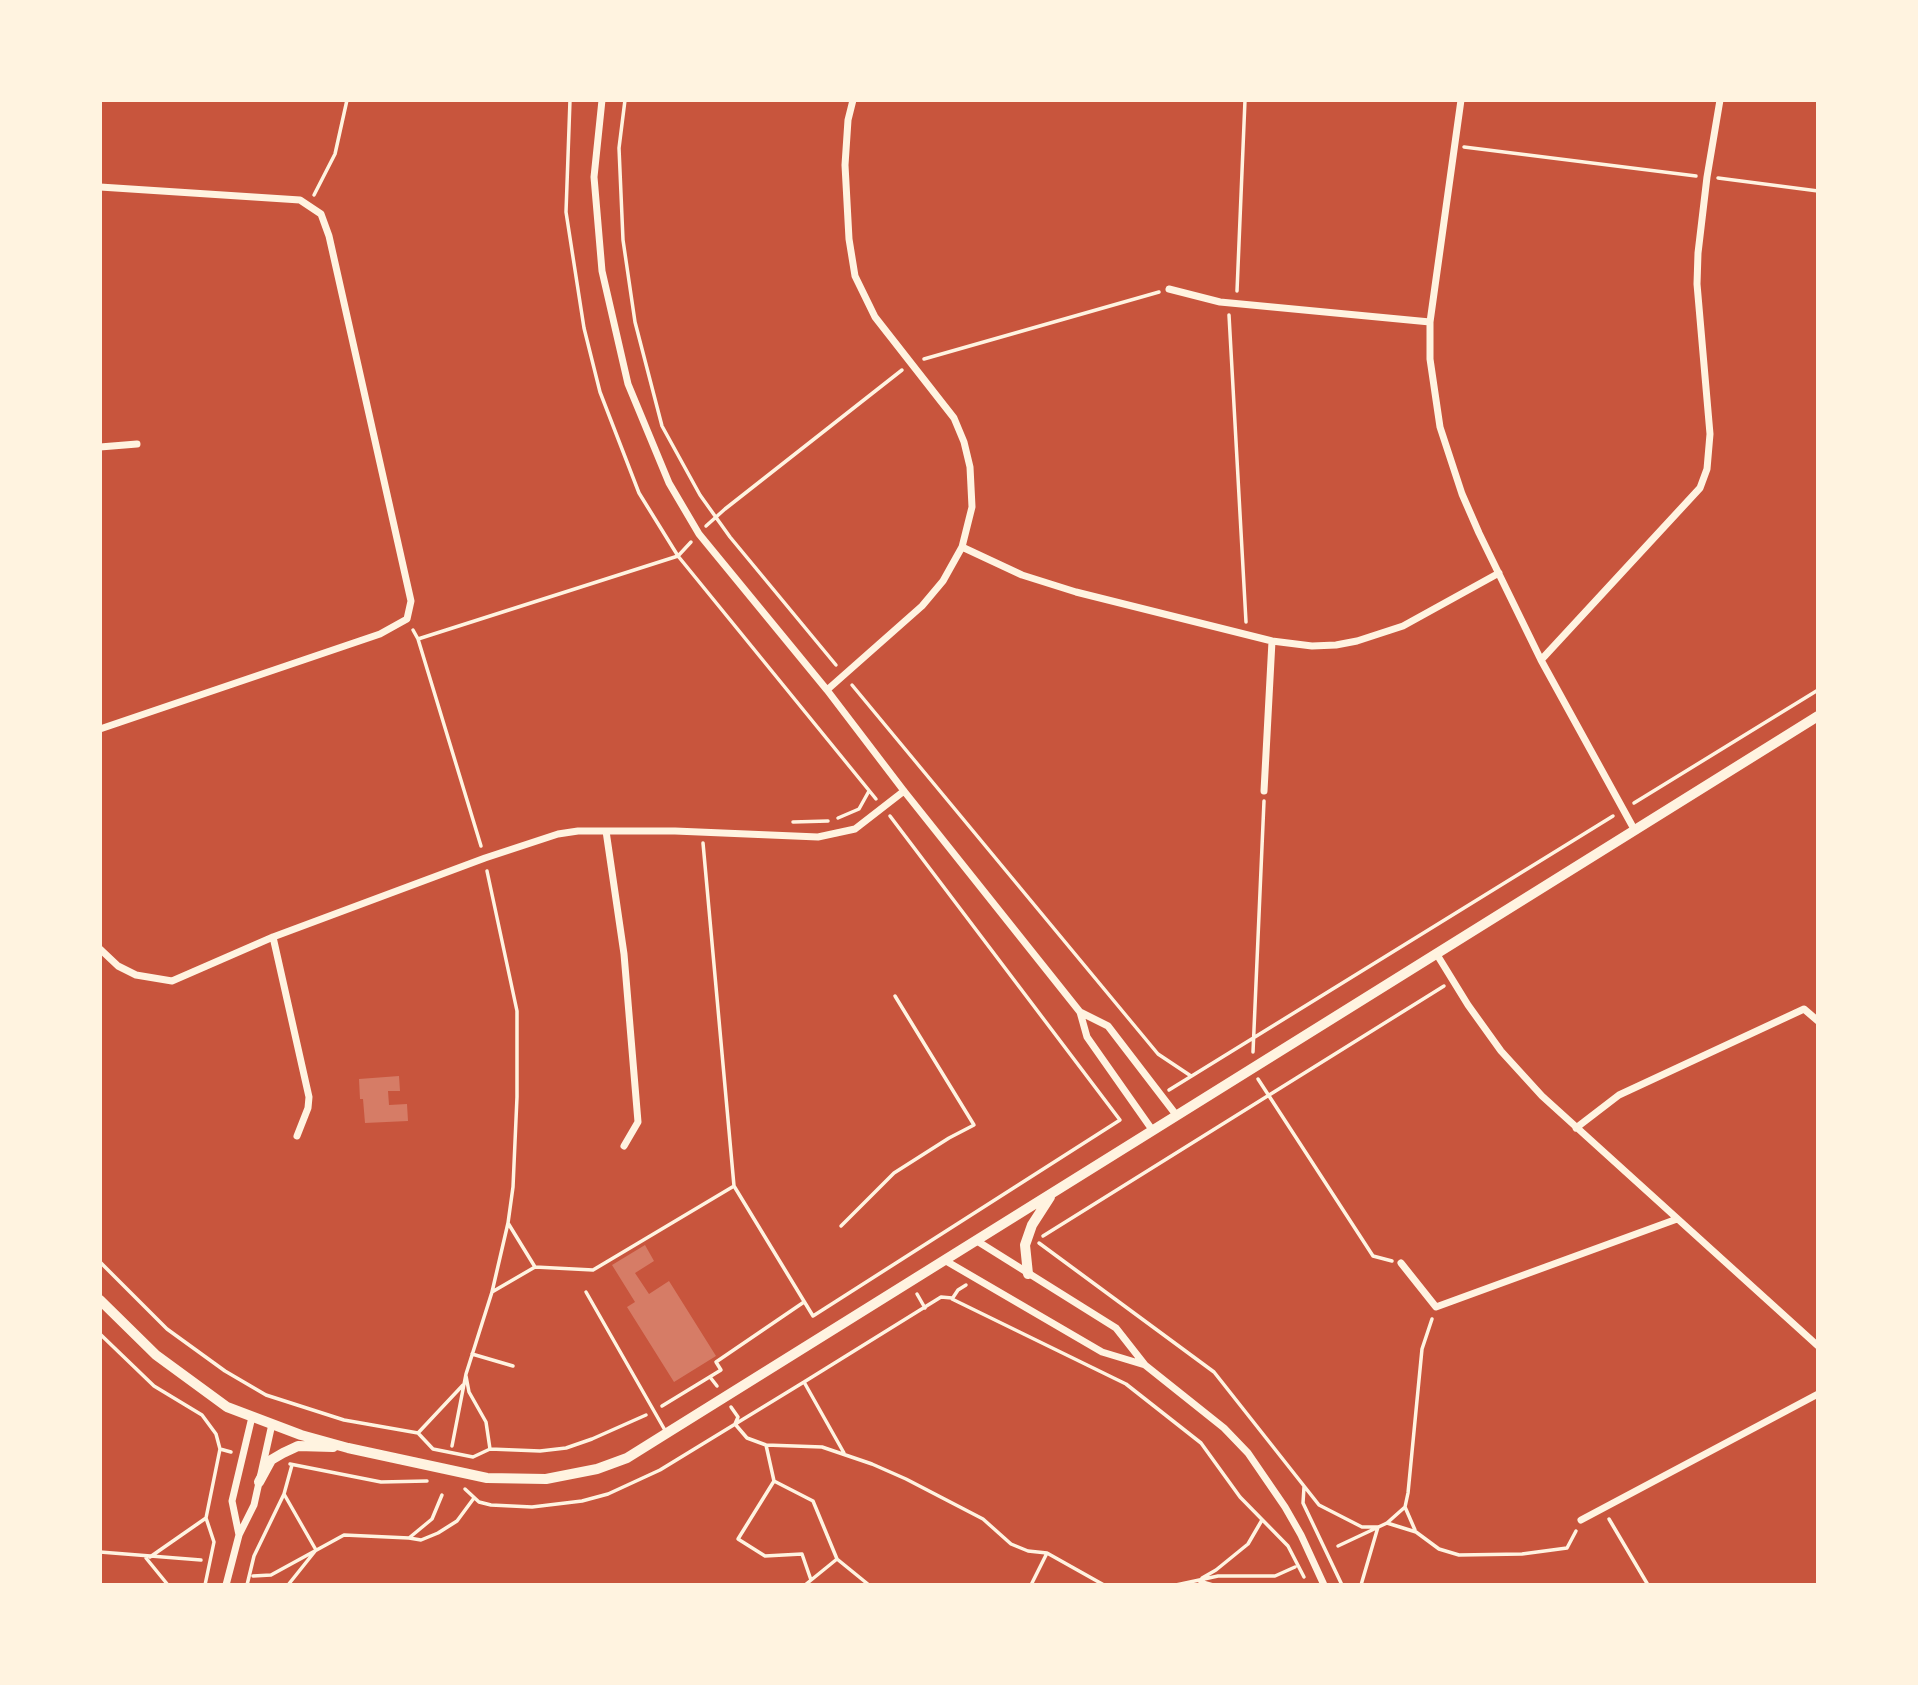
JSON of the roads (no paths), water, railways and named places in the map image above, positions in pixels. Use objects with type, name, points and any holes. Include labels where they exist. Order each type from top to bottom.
[{"type":"street","points":[[602,100],[594,177],[601,271],[628,384],[669,483],[699,534],[827,690],[1080,1012],[1087,1037],[1153,1131]]},
{"type":"street","points":[[827,690],[935,592],[962,547],[972,498],[970,467],[954,418],[876,317],[855,276],[849,239],[845,165],[848,120],[853,100]]},
{"type":"street","points":[[1461,100],[1430,322],[1430,359],[1440,427],[1462,494],[1499,573],[1541,660],[1634,829]]},
{"type":"street","points":[[1541,660],[1700,488],[1707,469],[1710,434],[1697,285],[1698,253],[1720,100]]},
{"type":"street","points":[[100,187],[300,200],[321,214],[329,236],[411,601],[407,619],[380,634],[100,729]]},
{"type":"street","points":[[1169,289],[1233,303],[1430,322]]},
{"type":"street","points":[[100,447],[137,444]]},
{"type":"street","points":[[962,547],[1022,575],[1076,592],[1247,636],[1303,645],[1336,645],[1377,636],[1403,626],[1499,573]]},
{"type":"street","points":[[1264,791],[1272,641]]},
{"type":"street","points":[[100,1300],[156,1355],[227,1407],[272,1424],[348,1448],[487,1478],[545,1479],[597,1469],[628,1458],[1818,716]]},
{"type":"street","points":[[100,949],[118,966],[136,975],[172,981],[273,937],[485,858],[558,835],[578,831],[606,831],[818,837],[855,829],[904,791]]},
{"type":"street","points":[[606,831],[624,954],[638,1122],[624,1146]]},
{"type":"street","points":[[273,937],[309,1097],[308,1108],[297,1136]]},
{"type":"street","points":[[1436,953],[1501,1051],[1542,1096],[1818,1346]]},
{"type":"street","points":[[1576,1128],[1619,1095],[1804,1009],[1818,1021]]},
{"type":"street","points":[[1080,1012],[1108,1026],[1177,1116]]},
{"type":"street","points":[[1028,1274],[1026,1245],[1032,1225],[1052,1194]]},
{"type":"street","points":[[1401,1263],[1436,1307],[1677,1219]]},
{"type":"street","points":[[977,1241],[1116,1328],[1145,1365],[1224,1428],[1248,1453],[1301,1535],[1324,1585]]},
{"type":"street","points":[[946,1261],[1102,1352],[1145,1365]]},
{"type":"street","points":[[1581,1520],[1818,1394]]},
{"type":"street","points":[[239,1535],[232,1500],[252,1417]]},
{"type":"street","points":[[226,1585],[239,1535],[254,1505],[272,1424]]},
{"type":"street","points":[[259,1482],[271,1461],[298,1446],[348,1448]]},
{"type":"lane","points":[[586,1292],[667,1433]]}]
